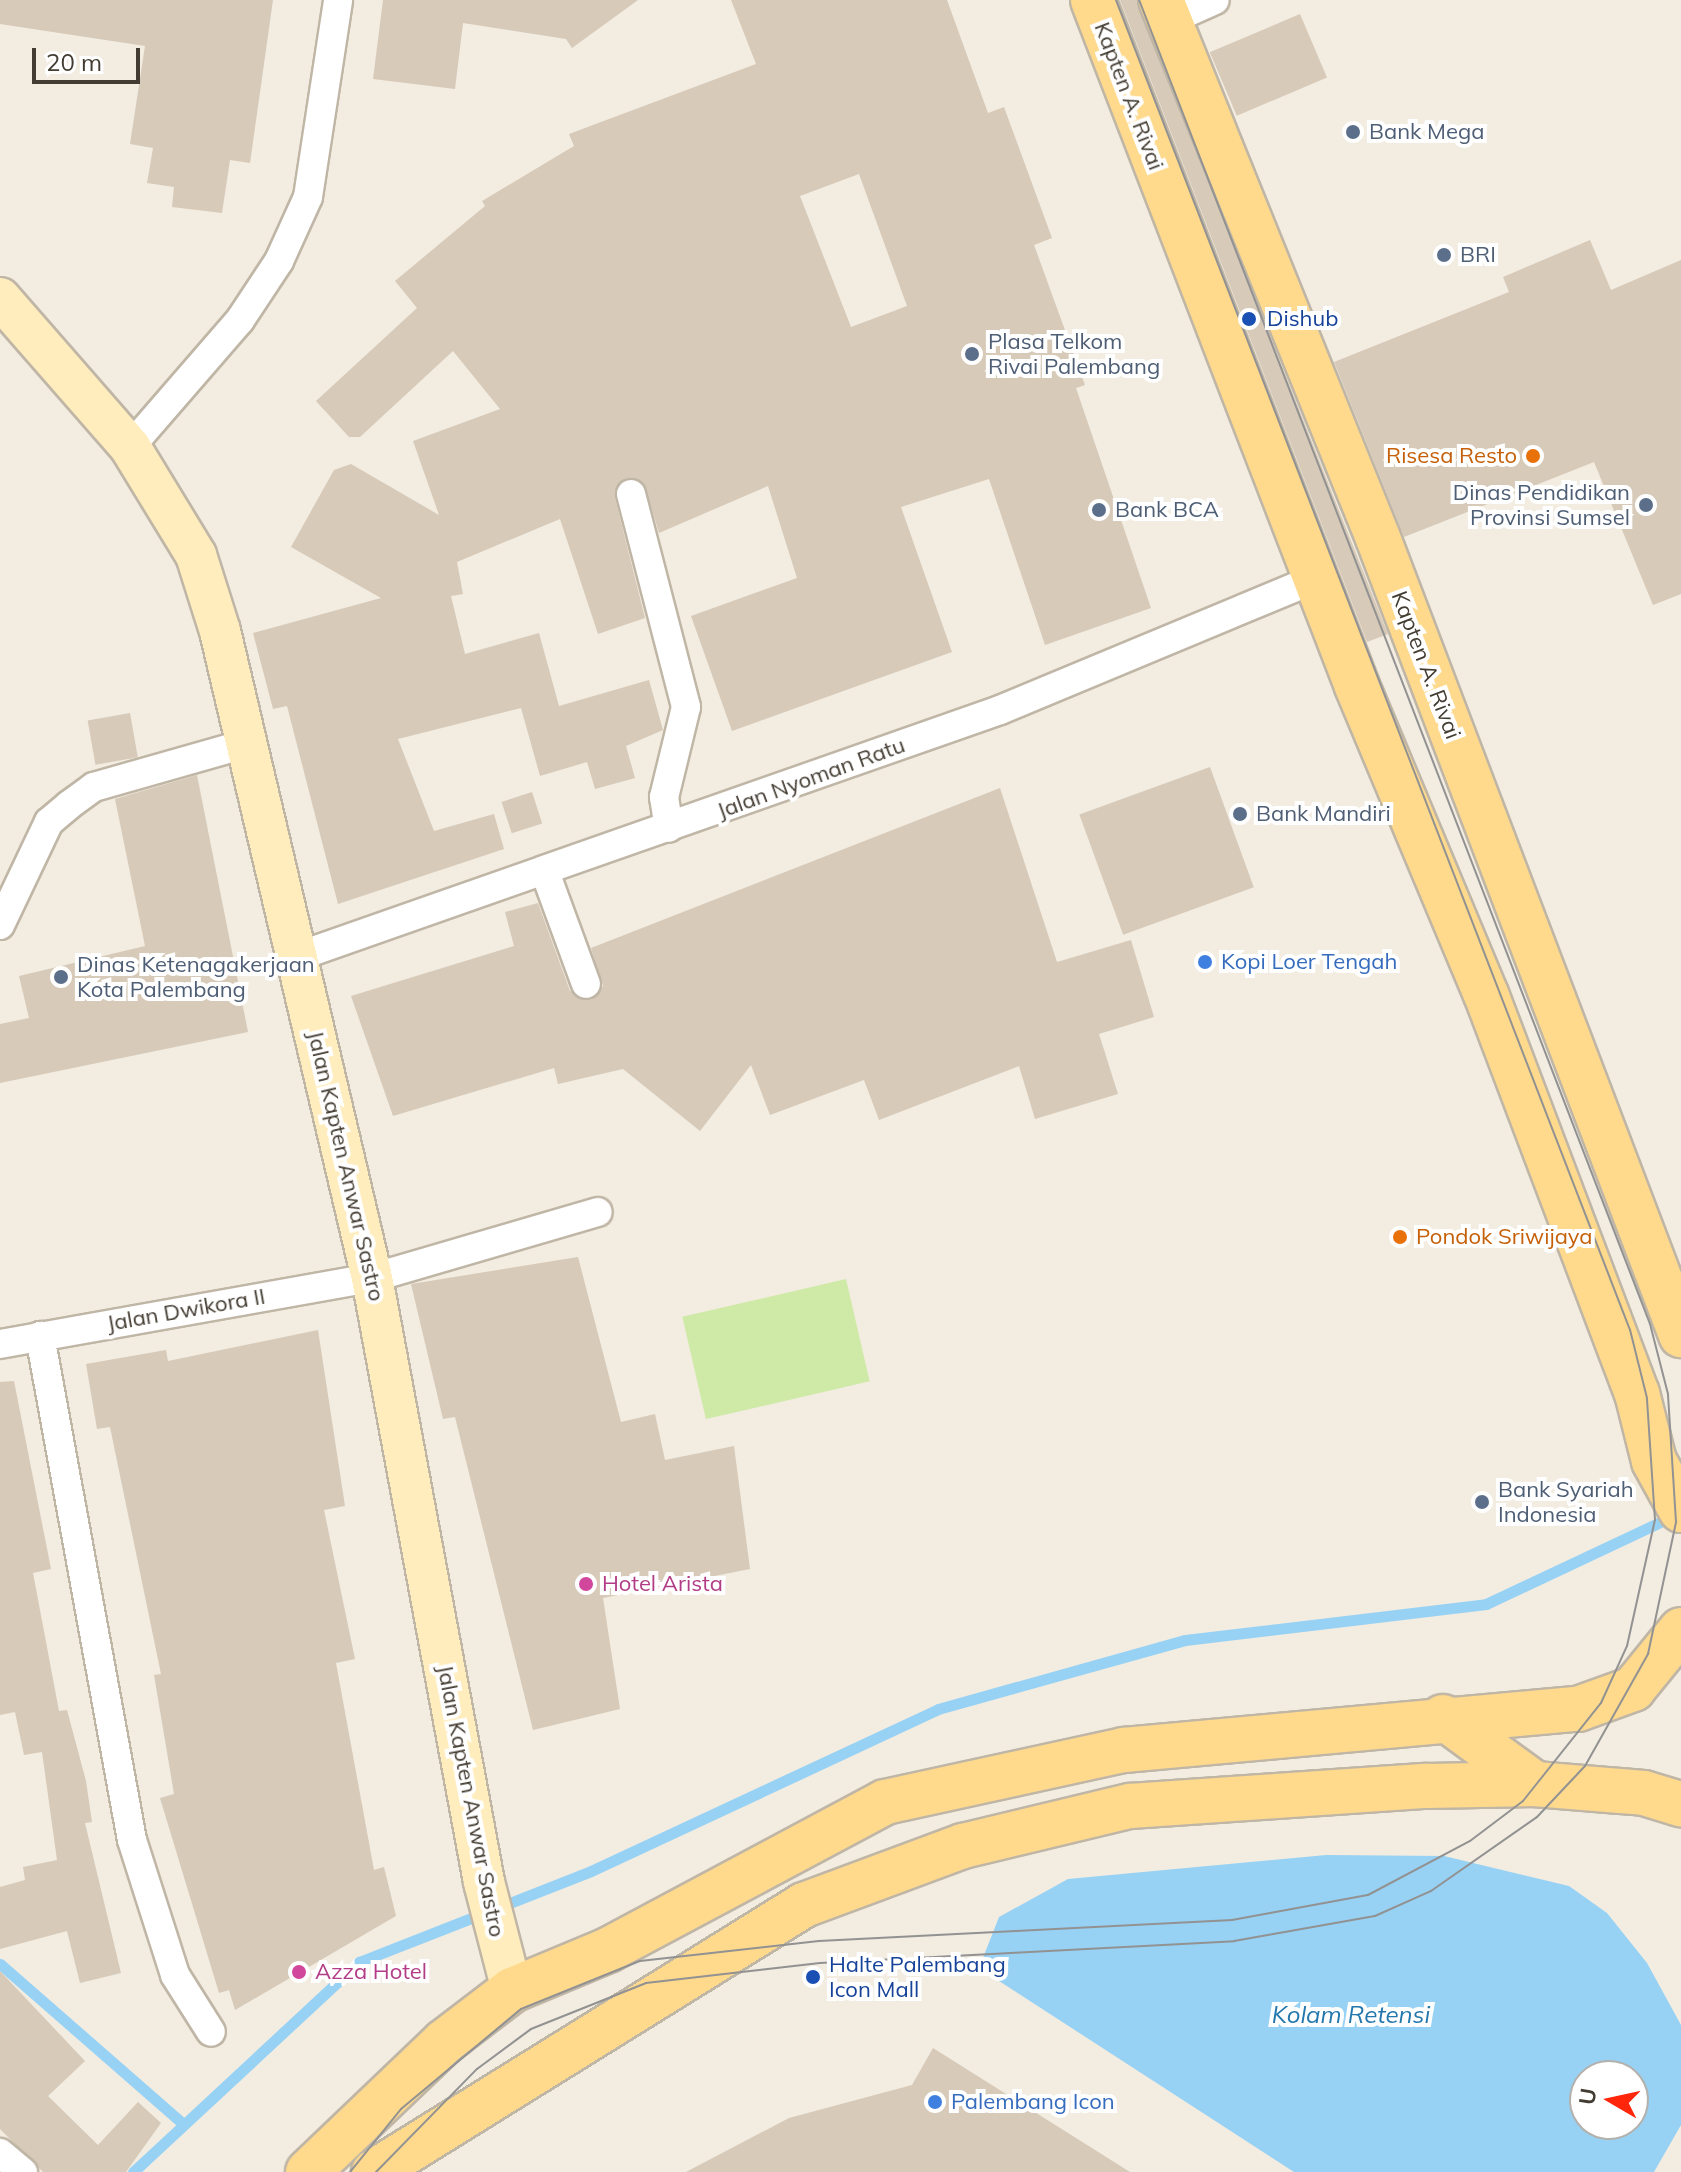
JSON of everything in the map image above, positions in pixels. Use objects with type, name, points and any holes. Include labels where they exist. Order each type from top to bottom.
[{"type":"main road","name":"Kapten A. Rivai","points":[[1093,0],[1315,579],[1486,994],[1637,1393],[1654,1461],[1680,1507]]},
{"type":"main road","name":"Kapten A. Rivai","points":[[1164,10],[1378,538],[1681,1335]]},
{"type":"main road","points":[[308,2172],[444,2042],[508,1974],[608,1950],[885,1802],[1124,1750],[1443,1717],[1578,1709],[1633,1689],[1681,1630]]},
{"type":"main road","points":[[1443,1717],[1535,1784]]},
{"type":"main road","points":[[963,1846],[1067,1792],[1124,1750]]},
{"type":"main road","points":[[374,2172],[804,1905],[963,1846],[1130,1806],[1535,1784],[1644,1793],[1681,1804]]},
{"type":"street","points":[[130,447],[240,320],[285,248],[308,197],[338,0]]},
{"type":"street","points":[[1164,10],[1215,0]]},
{"type":"street","name":"Jalan Kapten Anwar Sastro","points":[[6,318],[130,447],[196,555],[252,742],[372,1278],[484,1882],[508,1974]]},
{"type":"street","points":[[631,494],[686,707],[664,797],[669,828]]},
{"type":"street","name":"Jalan Nyoman Ratu","points":[[299,956],[1000,710],[1315,579]]},
{"type":"street","points":[[0,925],[49,822],[69,805],[94,787],[252,742]]},
{"type":"street","points":[[545,872],[586,984]]},
{"type":"street","name":"Jalan Dwikora II","points":[[0,1344],[372,1278],[598,1212]]},
{"type":"street","points":[[40,1336],[132,1840],[175,1975],[211,2032]]},
{"type":"street","points":[[0,2153],[23,2172]]},
{"type":"green space","points":[[846,1279],[870,1381],[706,1419],[682,1317]]},
{"type":"water","name":"Kolam Retensi","points":[[1326,1855],[1444,1856],[1569,1886],[1607,1913],[1647,1963],[1681,2025],[1681,2125],[1654,2172],[1294,2172],[979,1968],[999,1917],[1068,1879]]},
{"type":"building","points":[[0,0],[273,0],[250,163],[230,160],[222,213],[172,207],[174,187],[147,183],[153,148],[130,144],[145,46],[0,24]]},
{"type":"building","points":[[383,0],[638,0],[572,48],[566,39],[463,23],[455,89],[373,79]]},
{"type":"building","points":[[731,0],[947,0],[988,113],[1004,107],[1052,238],[1034,245],[1085,385],[1076,388],[1151,608],[1045,645],[989,479],[901,507],[952,652],[732,731],[691,616],[797,578],[768,486],[659,533],[644,483],[626,478],[615,498],[645,618],[598,634],[560,519],[457,562],[463,594],[451,596],[465,654],[539,633],[559,706],[649,680],[663,730],[626,746],[635,778],[595,789],[587,762],[540,776],[521,708],[398,739],[434,831],[494,814],[504,849],[338,904],[287,706],[273,709],[253,633],[381,598],[291,547],[334,470],[351,464],[439,515],[413,441],[500,409],[453,351],[360,437],[349,437],[316,401],[417,308],[395,281],[485,206],[482,201],[574,146],[569,134],[756,64]],"holes":[[[859,174],[907,306],[851,327],[800,196]]]},
{"type":"building","points":[[1120,0],[1137,0],[1388,634],[1367,642]]},
{"type":"building","points":[[1300,14],[1327,78],[1237,116],[1210,52]]},
{"type":"building","points":[[1590,240],[1611,290],[1681,260],[1681,594],[1653,605],[1594,462],[1404,537],[1334,362],[1509,292],[1503,277]]},
{"type":"building","points":[[130,713],[138,757],[95,765],[88,720]]},
{"type":"building","points":[[1210,767],[1254,887],[1123,935],[1079,815]]},
{"type":"building","points":[[197,775],[248,1032],[0,1083],[0,1024],[29,1018],[19,976],[145,946],[115,799]]},
{"type":"building","points":[[1000,788],[1057,962],[1131,940],[1154,1017],[1099,1034],[1118,1094],[1035,1119],[1019,1066],[879,1120],[864,1080],[770,1115],[751,1065],[700,1131],[623,1069],[558,1084],[554,1068],[393,1116],[351,996],[514,946],[505,912],[538,903],[570,991],[591,1000],[603,986],[591,948]]},
{"type":"building","points":[[532,792],[542,823],[512,833],[502,802]]},
{"type":"building","name":"Hotel Arista","points":[[578,1257],[621,1422],[655,1414],[665,1460],[734,1446],[750,1569],[603,1598],[620,1709],[533,1730],[455,1417],[443,1419],[411,1284]]},
{"type":"building","points":[[318,1330],[345,1506],[324,1510],[355,1659],[336,1663],[374,1870],[384,1867],[396,1916],[235,2010],[229,1990],[219,1993],[160,1798],[174,1794],[154,1675],[161,1674],[110,1427],[97,1429],[86,1364],[166,1350],[168,1361]]},
{"type":"building","points":[[14,1381],[51,1569],[33,1573],[59,1711],[67,1710],[86,1781],[92,1822],[85,1823],[121,1973],[80,1983],[67,1931],[0,1949],[0,1887],[25,1880],[23,1867],[57,1860],[42,1752],[24,1755],[15,1712],[0,1715],[0,1382]]},
{"type":"building","points":[[0,1971],[85,2061],[48,2096],[98,2145],[138,2102],[161,2123],[126,2172],[43,2172],[0,2129]]},
{"type":"building","name":"Palembang Icon","points":[[933,2048],[1130,2172],[686,2172],[789,2118],[912,2085]]},
{"type":"waterway","points":[[133,2172],[359,1962],[591,1871],[938,1709],[1185,1640],[1486,1604],[1673,1516]]},
{"type":"waterway","points":[[0,1964],[181,2122]]},
{"type":"tram line","points":[[350,2172],[401,2109],[521,2009],[640,1961],[819,1941],[1232,1920],[1368,1895],[1470,1841],[1523,1801],[1601,1703],[1627,1646],[1655,1520],[1647,1398],[1630,1330],[1116,0]]},
{"type":"tram line","points":[[376,2172],[477,2069],[531,2029],[646,1983],[820,1963],[1234,1941],[1375,1916],[1431,1891],[1537,1817],[1585,1766],[1648,1654],[1676,1522],[1668,1394],[1650,1324],[1139,0]]},
{"type":"place","name":"Bank Mega","points":[[1353,132]]},
{"type":"place","name":"BRI","points":[[1444,255]]},
{"type":"place","name":"Dishub","points":[[1249,319]]},
{"type":"place","name":"Plasa Telkom Rivai Palembang","points":[[972,354]]},
{"type":"place","name":"Risesa Resto","points":[[1533,456]]},
{"type":"place","name":"Dinas Pendidikan Provinsi Sumsel","points":[[1646,505]]},
{"type":"place","name":"Bank BCA","points":[[1099,510]]},
{"type":"place","name":"Bank Mandiri","points":[[1240,814]]},
{"type":"place","name":"Kopi Loer Tengah","points":[[1205,962]]},
{"type":"place","name":"Dinas Ketenagakerjaan Kota Palembang","points":[[61,977]]},
{"type":"place","name":"Pondok Sriwijaya","points":[[1400,1237]]},
{"type":"place","name":"Bank Syariah Indonesia","points":[[1482,1502]]},
{"type":"place","name":"Hotel Arista","points":[[586,1584]]},
{"type":"place","name":"Azza Hotel","points":[[299,1972]]},
{"type":"place","name":"Halte Palembang Icon Mall","points":[[813,1977]]},
{"type":"place","name":"Palembang Icon","points":[[935,2102]]}]
